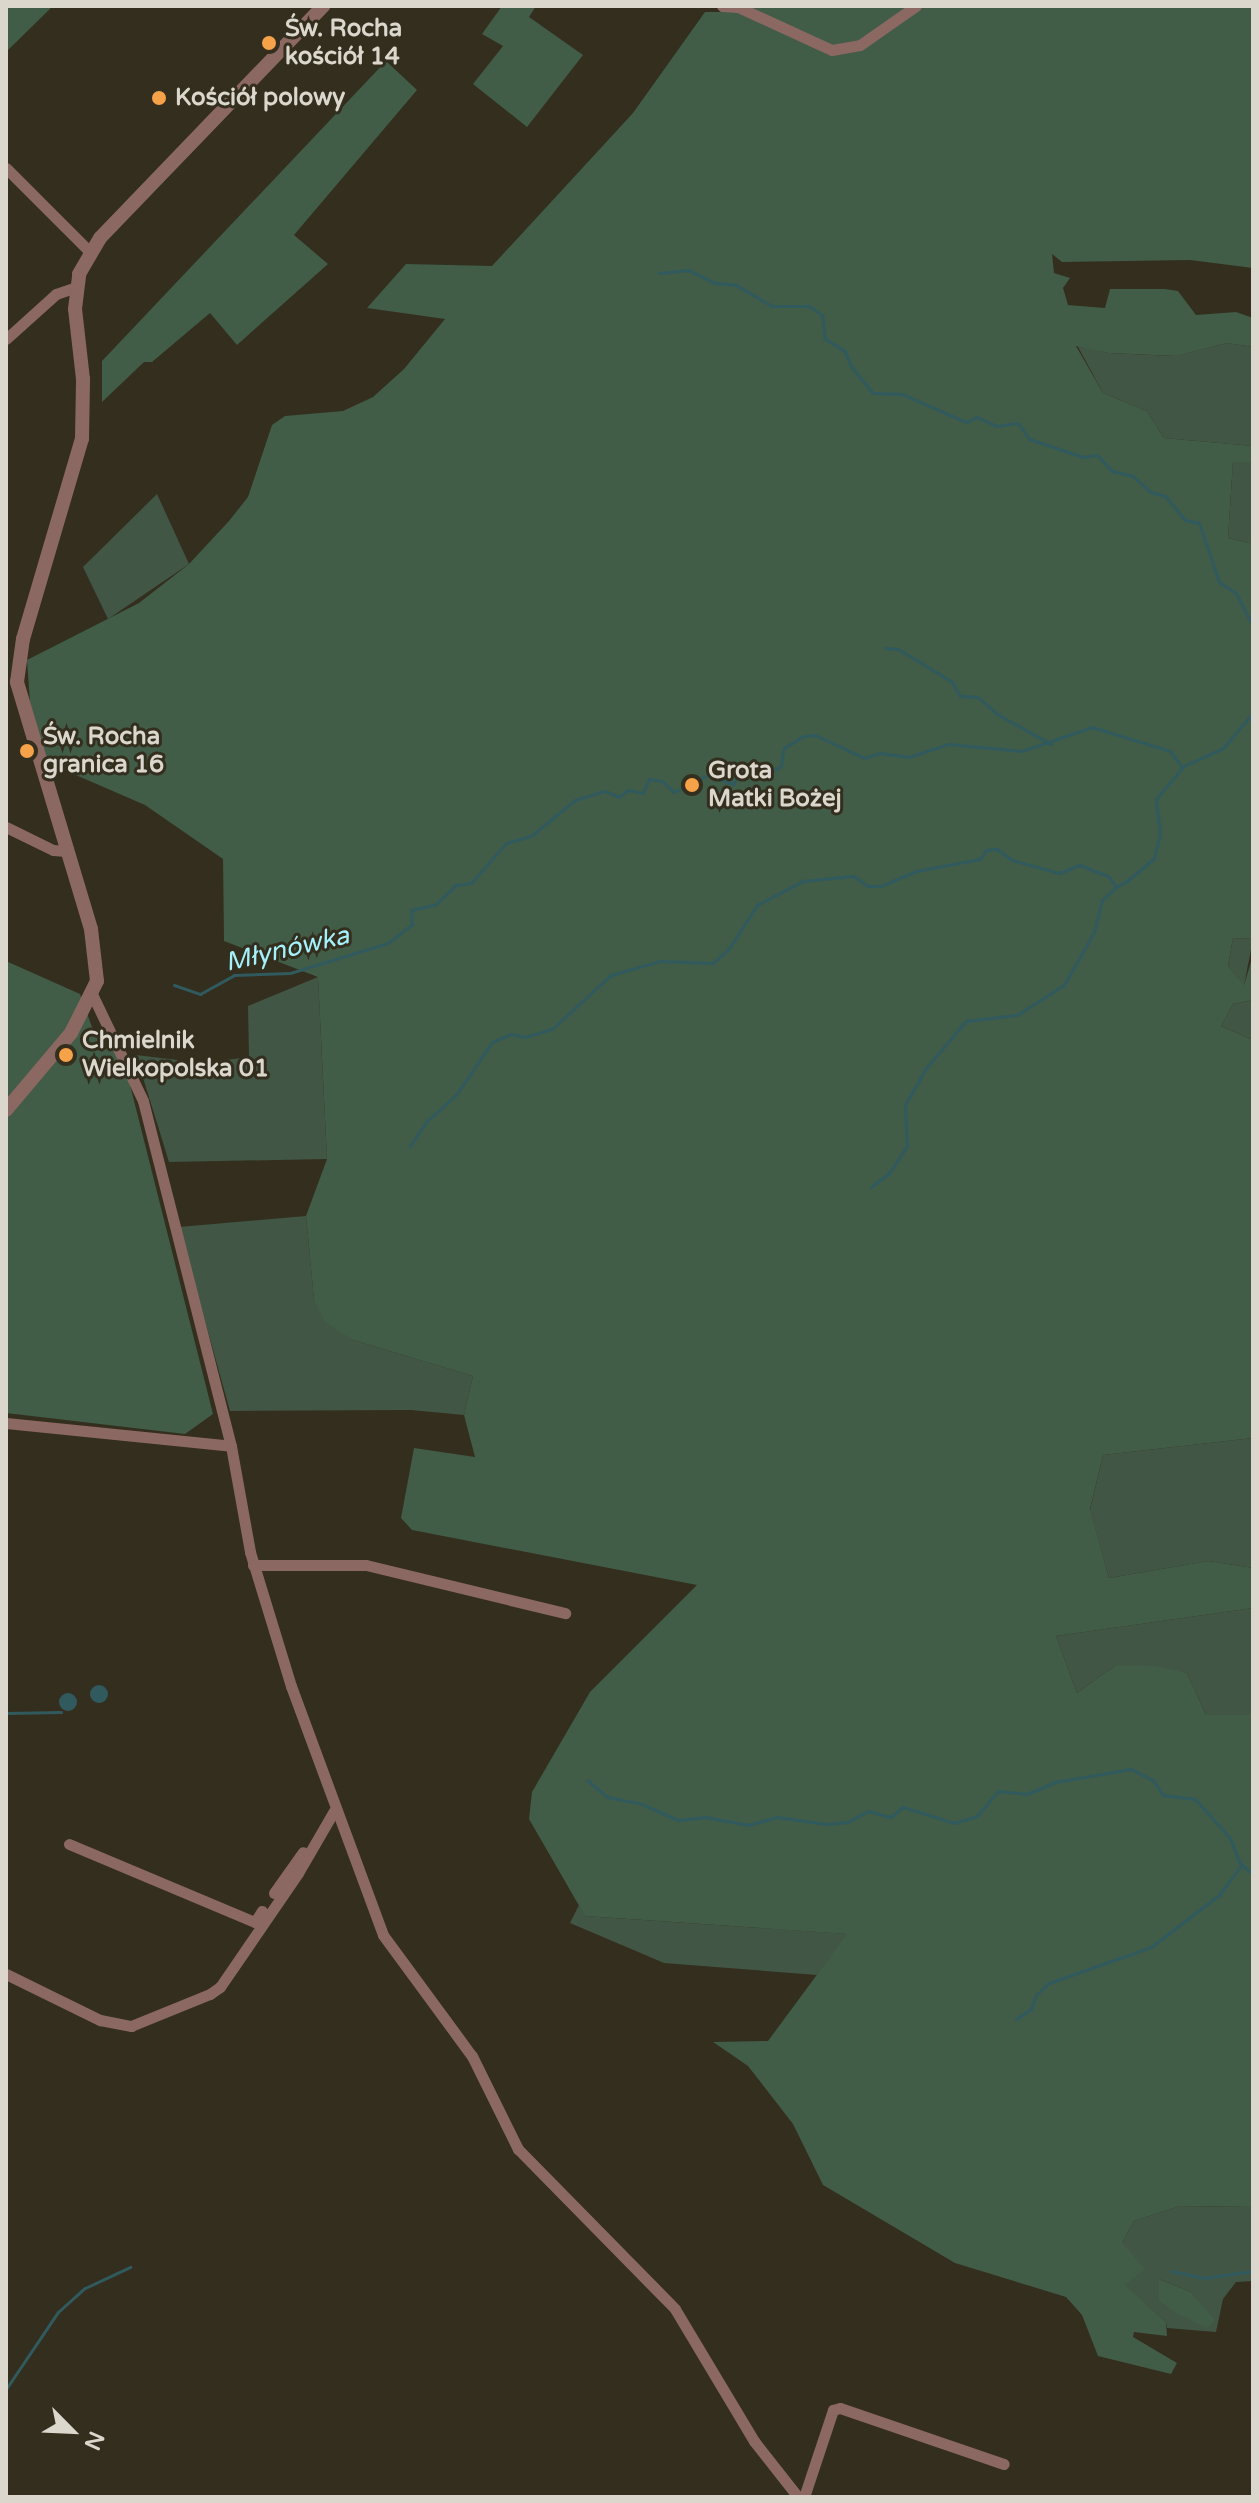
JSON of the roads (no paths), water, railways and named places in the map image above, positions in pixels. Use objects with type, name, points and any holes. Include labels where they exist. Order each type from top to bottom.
[{"type":"street","points":[[323,6],[90,252],[76,287],[82,439],[17,672],[42,773],[95,947],[93,996],[143,1101],[231,1446],[253,1565],[291,1686],[383,1935],[472,2056],[518,2149],[675,2309],[754,2441],[798,2497]]},
{"type":"street","points":[[722,6],[738,7],[832,50],[860,45],[916,6]]},
{"type":"street","points":[[6,168],[90,252]]},
{"type":"street","points":[[6,339],[56,294],[76,287]]},
{"type":"street","points":[[6,827],[53,850],[66,851]]},
{"type":"street","points":[[6,1110],[71,1033],[93,996]]},
{"type":"street","points":[[6,1423],[231,1446]]},
{"type":"street","points":[[253,1565],[366,1565],[565,1613]]},
{"type":"street","points":[[69,1844],[255,1922],[336,1810]]},
{"type":"street","points":[[6,1974],[100,2020],[131,2026],[210,1994],[220,1987],[298,1873],[336,1810]]},
{"type":"street","points":[[804,2497],[827,2423],[840,2408],[1004,2464]]},
{"type":"water","points":[[95,1685],[103,1685],[108,1694],[106,1701],[95,1703],[90,1698],[90,1690]]},
{"type":"water","points":[[68,1693],[77,1702],[68,1711],[59,1702]]},
{"type":"waterway","points":[[659,273],[688,270],[715,283],[736,285],[772,306],[809,306],[822,315],[825,339],[845,351],[850,365],[873,393],[902,394],[966,422],[977,417],[996,426],[1018,423],[1029,439],[1083,457],[1097,455],[1112,471],[1133,476],[1151,492],[1165,496],[1185,520],[1199,523],[1219,582],[1236,593],[1253,627]]},
{"type":"waterway","points":[[885,648],[898,649],[952,682],[960,696],[978,697],[997,714],[1051,744]]},
{"type":"waterway","name":"Młynówka","points":[[174,985],[200,994],[234,975],[290,973],[388,943],[412,924],[411,910],[436,904],[456,885],[471,883],[506,843],[531,836],[575,800],[605,791],[619,797],[628,790],[643,793],[649,779],[662,781],[674,792],[708,775],[733,784],[747,765],[759,764],[767,774],[781,766],[784,748],[803,736],[815,735],[864,758],[880,753],[909,757],[948,744],[1022,751],[1092,727],[1170,751],[1182,767],[1223,748],[1253,713]]},
{"type":"waterway","points":[[410,1146],[426,1122],[456,1095],[492,1042],[511,1034],[525,1037],[552,1029],[611,975],[660,961],[713,963],[730,947],[757,905],[803,881],[853,876],[868,886],[881,886],[916,871],[980,859],[986,850],[997,849],[1012,860],[1059,873],[1080,865],[1109,877],[1116,887],[1154,858],[1160,834],[1156,799],[1182,768]]},
{"type":"waterway","points":[[871,1187],[890,1172],[907,1146],[905,1105],[926,1068],[966,1021],[1017,1015],[1064,985],[1094,932],[1102,900],[1115,888]]},
{"type":"waterway","points":[[6,1713],[61,1712]]},
{"type":"waterway","points":[[587,1780],[607,1797],[642,1804],[678,1820],[705,1817],[748,1825],[777,1817],[826,1824],[848,1822],[868,1811],[891,1817],[903,1807],[954,1823],[977,1816],[998,1791],[1027,1794],[1055,1782],[1131,1769],[1153,1780],[1163,1795],[1195,1799],[1230,1838],[1239,1862],[1253,1874]]},
{"type":"waterway","points":[[1016,2019],[1031,2009],[1036,1995],[1049,1983],[1151,1947],[1219,1895],[1242,1865]]},
{"type":"waterway","points":[[6,2389],[58,2312],[85,2288],[130,2267]]},
{"type":"waterway","points":[[1171,2271],[1204,2278],[1253,2271]]},
{"type":"place","name":"Św. Rocha kościół 14","points":[[269,43]]},
{"type":"place","name":"Kościół polowy","points":[[159,98]]},
{"type":"place","name":"Św. Rocha granica 16","points":[[27,751]]},
{"type":"place","name":"Grota Matki Bożej","points":[[692,785]]},
{"type":"place","name":"Chmielnik Wielkopolska 01","points":[[66,1055]]}]
